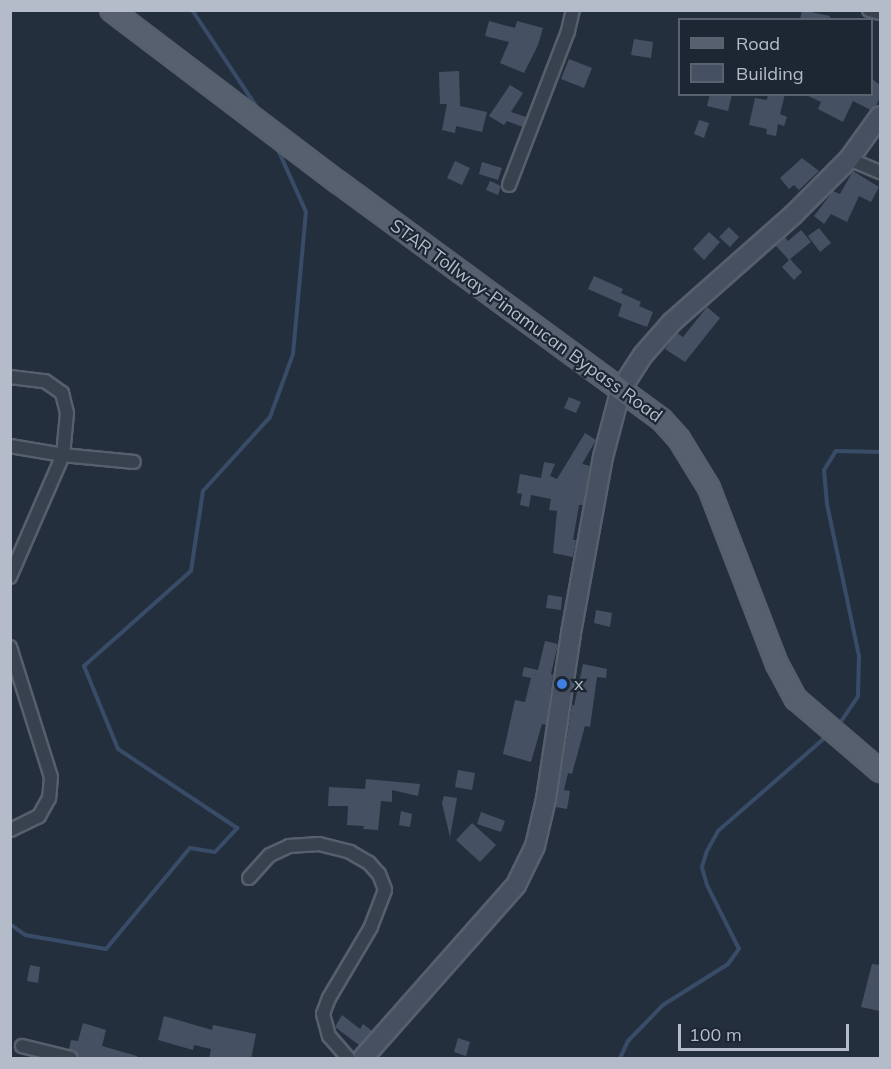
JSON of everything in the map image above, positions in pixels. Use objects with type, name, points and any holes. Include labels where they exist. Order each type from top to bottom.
[{"type":"main road","name":"STAR Tollway-Pinamucan Bypass Road","points":[[111,10],[338,182],[662,419],[694,461],[719,509],[777,664],[796,699],[878,767]]},
{"type":"street","points":[[509,185],[568,31],[573,10]]},
{"type":"street","points":[[869,10],[880,13]]},
{"type":"street","points":[[363,1059],[516,885],[535,846],[546,799],[579,587],[603,457],[621,389],[643,354],[672,321],[793,214],[849,159],[880,116]]},
{"type":"street","points":[[849,159],[880,172]]},
{"type":"street","points":[[10,376],[45,381],[62,393],[67,412],[63,455],[10,577]]},
{"type":"street","points":[[10,447],[134,462]]},
{"type":"street","points":[[10,647],[51,777],[49,798],[39,816],[10,830]]},
{"type":"street","points":[[249,878],[270,855],[289,846],[319,844],[350,852],[369,863],[379,874],[385,890],[371,927],[329,998],[323,1014],[329,1036],[348,1059]]},
{"type":"street","points":[[22,1046],[71,1059]]},
{"type":"building","points":[[802,10],[830,16],[830,18],[800,18]]},
{"type":"building","points":[[489,21],[515,28],[517,21],[543,28],[538,45],[524,73],[500,63],[509,42],[485,36]]},
{"type":"building","points":[[634,39],[653,42],[651,58],[631,55]]},
{"type":"building","points":[[569,59],[592,68],[584,88],[561,79]]},
{"type":"building","points":[[459,71],[460,106],[487,112],[482,132],[456,126],[455,133],[442,130],[447,104],[440,104],[439,72]]},
{"type":"building","points":[[873,80],[880,85],[880,97],[876,106],[871,110],[853,101],[843,122],[818,109],[821,102],[808,96],[873,96]]},
{"type":"building","points":[[510,85],[523,93],[511,112],[526,117],[523,127],[507,121],[504,125],[489,116]]},
{"type":"building","points":[[710,96],[732,96],[728,111],[707,106]]},
{"type":"building","points":[[768,96],[784,96],[780,114],[787,117],[784,126],[778,124],[776,136],[766,134],[767,129],[749,125],[755,98],[767,100]]},
{"type":"building","points":[[699,120],[709,123],[704,138],[694,134]]},
{"type":"building","points":[[802,158],[819,171],[799,190],[794,185],[789,189],[780,178]]},
{"type":"building","points":[[455,161],[470,168],[462,185],[447,178]]},
{"type":"building","points":[[482,162],[502,168],[498,180],[479,174]]},
{"type":"building","points":[[853,171],[879,187],[871,202],[859,196],[847,222],[831,214],[824,224],[814,216],[833,191],[840,194]]},
{"type":"building","points":[[490,181],[501,186],[498,195],[486,190]]},
{"type":"building","points":[[729,227],[739,237],[730,247],[719,237]]},
{"type":"building","points":[[819,228],[831,243],[820,252],[808,236]]},
{"type":"building","points":[[801,230],[811,242],[790,259],[802,272],[794,280],[782,267],[789,260],[776,246],[785,237],[788,241]]},
{"type":"building","points":[[709,232],[720,242],[704,260],[693,249]]},
{"type":"building","points":[[594,276],[623,289],[621,293],[641,302],[639,306],[653,312],[647,327],[618,316],[622,304],[588,289]]},
{"type":"building","points":[[707,307],[720,318],[685,362],[665,349],[677,333],[683,337]]},
{"type":"building","points":[[569,397],[581,402],[576,413],[564,408]]},
{"type":"building","points":[[585,433],[596,440],[582,464],[590,466],[583,505],[579,505],[573,540],[576,540],[573,557],[553,553],[557,511],[549,510],[551,499],[531,495],[529,507],[520,505],[522,494],[517,493],[520,474],[541,478],[544,462],[555,464],[550,476],[557,479]]},
{"type":"building","points":[[548,595],[562,597],[561,610],[546,608]]},
{"type":"building","points":[[596,610],[612,613],[610,627],[594,623]]},
{"type":"building","points":[[545,641],[558,644],[551,674],[553,675],[546,725],[542,724],[531,762],[503,754],[515,700],[525,702],[531,678],[522,676],[524,667],[538,670]]},
{"type":"building","points":[[583,664],[607,669],[606,678],[597,677],[590,727],[585,726],[572,774],[568,773],[564,790],[570,791],[567,809],[556,807],[572,705],[574,706]]},
{"type":"building","points":[[458,770],[475,773],[472,790],[455,787]]},
{"type":"building","points":[[366,779],[420,784],[418,796],[392,790],[392,802],[381,801],[378,830],[347,825],[348,806],[328,806],[329,787],[365,789]]},
{"type":"building","points":[[444,796],[457,798],[450,837],[442,803]]},
{"type":"building","points":[[401,811],[412,814],[410,827],[399,825]]},
{"type":"building","points":[[481,812],[505,821],[501,832],[477,824]]},
{"type":"building","points":[[472,823],[496,845],[480,862],[456,840]]},
{"type":"building","points":[[872,964],[880,965],[880,1011],[861,1007]]},
{"type":"building","points":[[30,965],[40,967],[38,983],[27,981]]},
{"type":"building","points":[[342,1015],[360,1029],[363,1024],[372,1031],[359,1045],[335,1027]]},
{"type":"building","points":[[164,1016],[212,1030],[213,1025],[256,1034],[251,1059],[209,1059],[211,1049],[194,1045],[193,1050],[158,1040]]},
{"type":"building","points":[[83,1023],[106,1030],[102,1046],[137,1056],[137,1059],[79,1057],[76,1052],[69,1049],[71,1040],[78,1041]]},
{"type":"building","points":[[458,1038],[470,1042],[466,1056],[454,1052]]},
{"type":"waterway","points":[[192,10],[260,112]]},
{"type":"waterway","points":[[10,924],[25,935],[106,949],[190,848],[215,852],[237,828],[118,749],[84,666],[191,571],[203,491],[270,417],[293,354],[306,212],[275,143]]},
{"type":"waterway","points":[[838,726],[858,696],[859,656],[827,504],[824,470],[836,451],[880,452]]},
{"type":"waterway","points":[[620,1058],[628,1041],[663,1005],[728,964],[739,949],[707,885],[702,867],[707,851],[718,831],[828,735]]},
{"type":"place","name":"x","points":[[562,684]]}]
